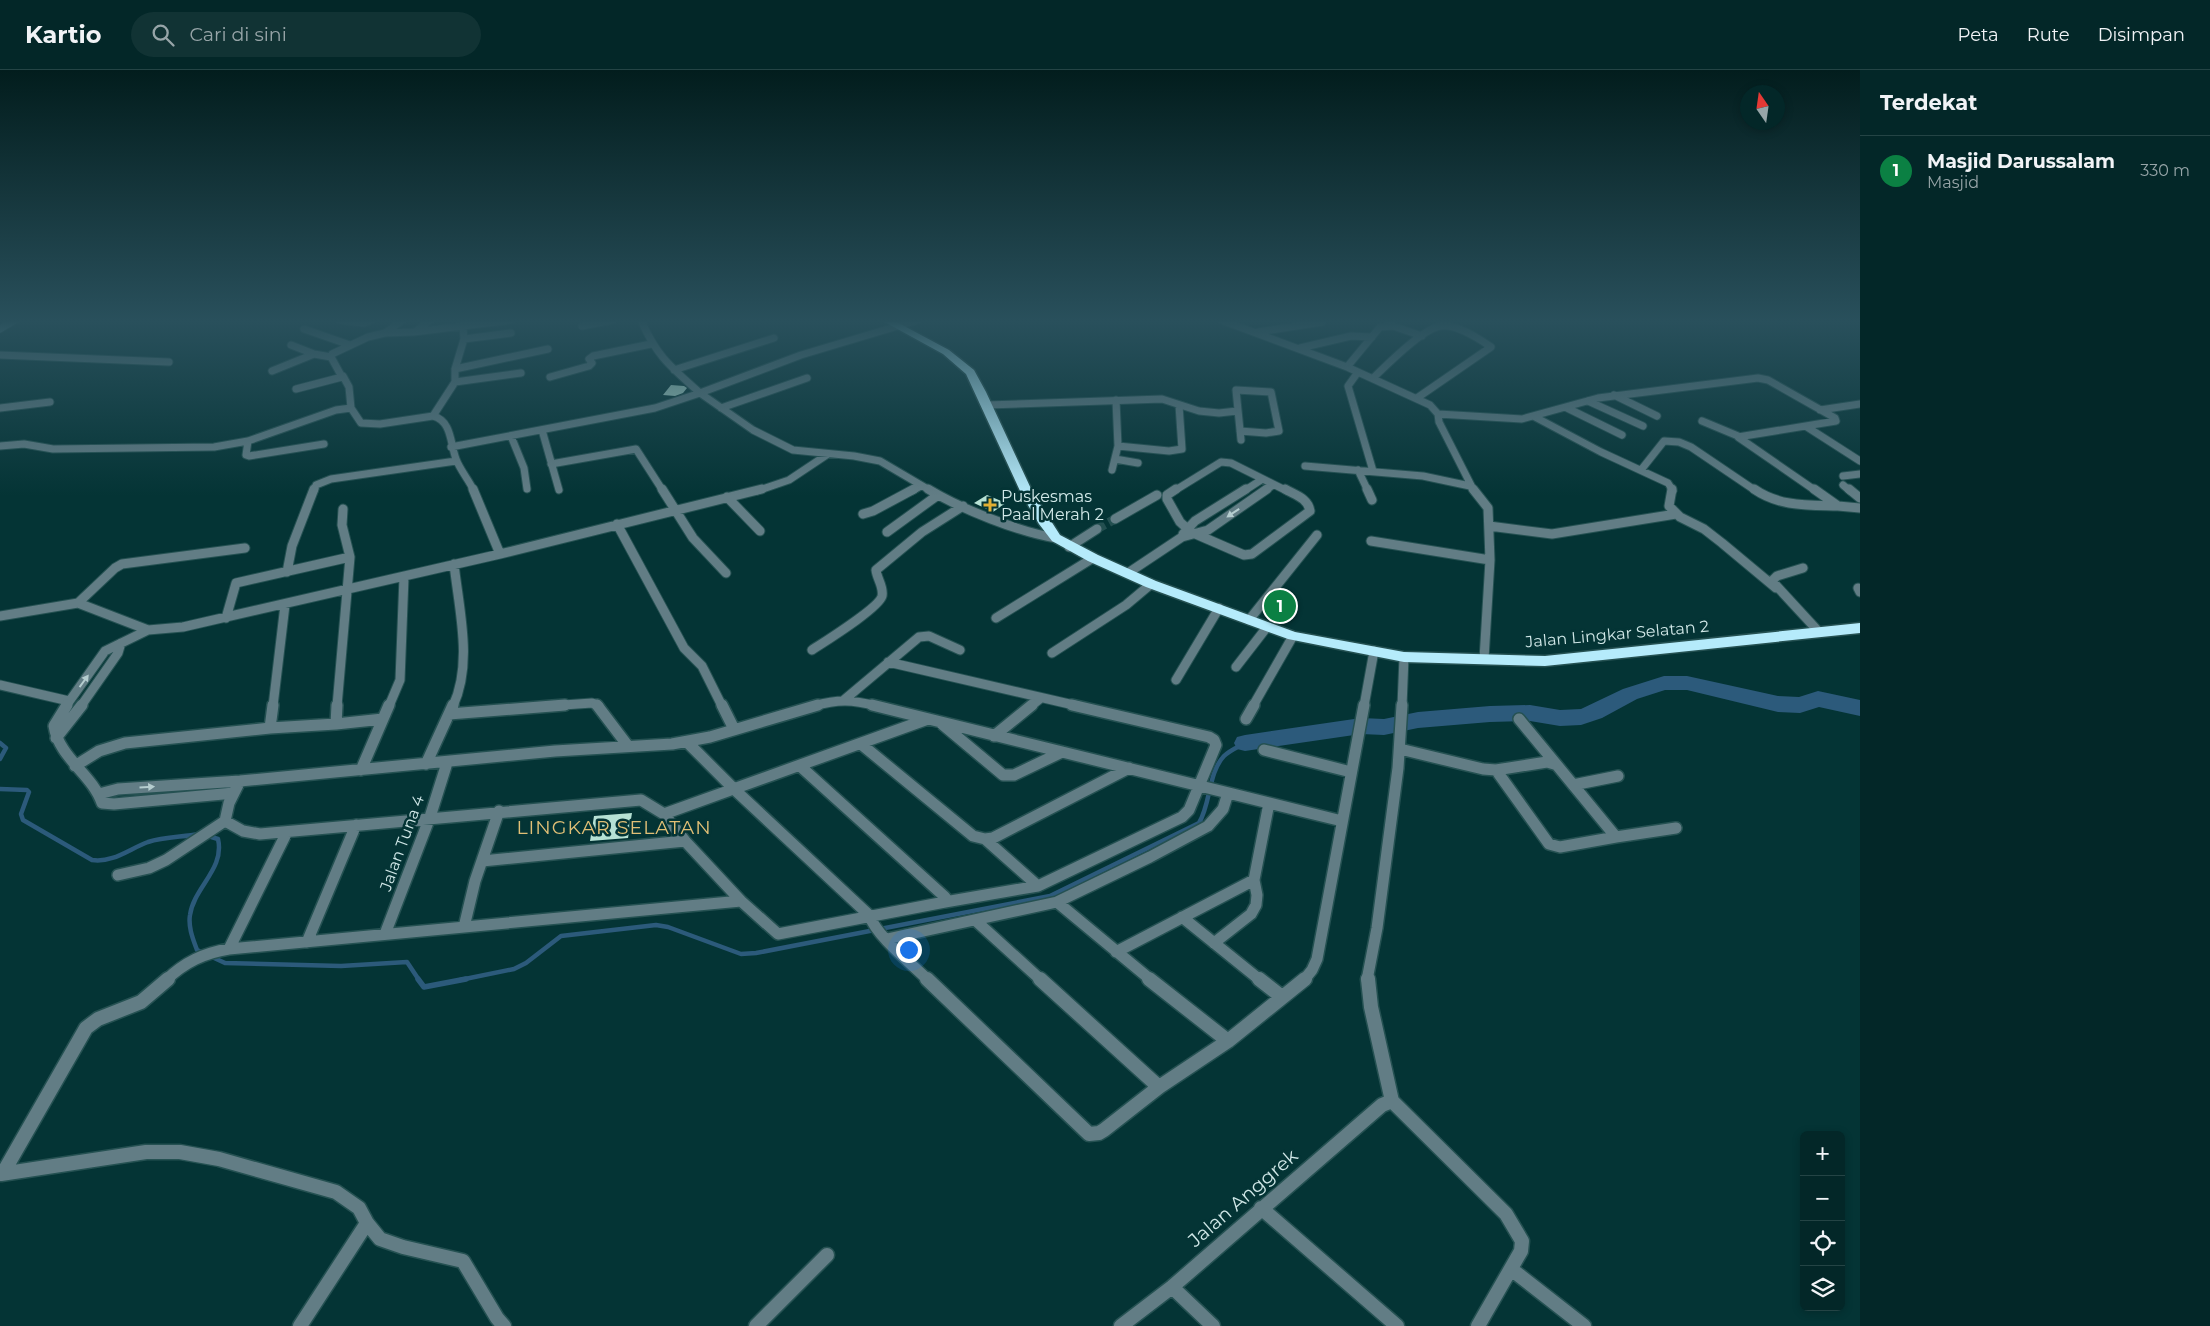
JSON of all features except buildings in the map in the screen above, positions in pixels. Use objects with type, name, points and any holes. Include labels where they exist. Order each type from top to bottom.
[{"type":"highway","name":"Jalan Lingkar Selatan 2","points":[[973,379],[1027,493],[1036,510],[1056,538],[1069,547],[1151,584],[1293,636],[1404,656],[1545,661],[1860,628]]},
{"type":"street","points":[[296,390],[338,379]]},
{"type":"street","points":[[345,379],[352,395],[351,408],[361,423],[365,425],[433,416],[441,418],[447,426],[456,461],[470,482],[500,554]]},
{"type":"street","points":[[433,416],[455,382],[455,379]]},
{"type":"street","points":[[455,382],[480,379]]},
{"type":"street","points":[[684,379],[700,393],[753,430],[792,450],[880,461],[938,495],[1038,535],[1056,538]]},
{"type":"street","points":[[451,446],[656,408],[739,379]]},
{"type":"street","points":[[721,408],[804,379]]},
{"type":"street","points":[[1353,379],[1348,386],[1374,471]]},
{"type":"street","points":[[1374,379],[1430,405],[1438,414],[1439,422],[1448,437],[1470,486],[1488,508],[1490,560],[1484,659]]},
{"type":"street","points":[[1417,398],[1446,379]]},
{"type":"street","points":[[1438,414],[1522,419],[1614,395],[1753,379]]},
{"type":"street","points":[[1738,436],[1807,427],[1836,421],[1835,418],[1768,380],[1761,379]]},
{"type":"street","points":[[1240,431],[1274,433],[1279,431],[1272,393],[1237,389],[1237,411],[1241,440]]},
{"type":"street","points":[[1614,395],[1657,416]]},
{"type":"street","points":[[987,405],[1162,399],[1171,400],[1190,409],[1229,413],[1237,411]]},
{"type":"street","points":[[1112,470],[1118,446],[1116,400]]},
{"type":"street","points":[[1588,401],[1643,426]]},
{"type":"street","points":[[0,408],[50,402]]},
{"type":"street","points":[[1820,410],[1860,404]]},
{"type":"street","points":[[1118,446],[1169,451],[1182,449],[1179,405]]},
{"type":"street","points":[[0,446],[24,444],[53,449],[214,448],[248,441],[336,410],[351,408]]},
{"type":"street","points":[[1567,408],[1622,435]]},
{"type":"street","points":[[1535,417],[1601,452],[1664,480],[1671,486],[1673,491],[1669,506],[1676,514],[1703,529],[1776,588],[1819,632]]},
{"type":"street","points":[[1702,421],[1738,436],[1838,506]]},
{"type":"street","points":[[1807,427],[1860,461]]},
{"type":"street","points":[[542,430],[560,490]]},
{"type":"street","points":[[511,436],[524,468],[527,489]]},
{"type":"street","points":[[248,441],[246,455],[249,456],[324,444]]},
{"type":"street","points":[[1640,470],[1664,441],[1679,442],[1691,447],[1767,498],[1780,503],[1860,508]]},
{"type":"street","points":[[551,464],[636,449],[693,538],[726,573]]},
{"type":"street","points":[[234,793],[114,804],[102,803],[99,794],[75,766],[56,738],[54,726],[69,701],[105,651],[148,630],[183,627],[285,605],[760,490],[789,480],[828,454]]},
{"type":"street","points":[[1115,459],[1138,463]]},
{"type":"street","points":[[287,572],[292,546],[316,485],[331,479],[456,461]]},
{"type":"street","points":[[1221,462],[1231,463],[1273,486],[1304,499],[1309,505],[1310,511],[1252,554],[1244,554],[1195,534],[1184,533],[1167,498],[1169,493],[1221,462]]},
{"type":"street","points":[[1305,466],[1422,476],[1470,486]]},
{"type":"street","points":[[1358,470],[1372,500]]},
{"type":"street","points":[[1843,476],[1860,474]]},
{"type":"street","points":[[1128,573],[1184,533],[1195,521],[1261,480]]},
{"type":"street","points":[[1842,485],[1860,498]]},
{"type":"street","points":[[863,514],[873,511],[921,486]]},
{"type":"street","points":[[1195,534],[1208,530],[1273,486]]},
{"type":"street","points":[[1115,519],[1156,494]]},
{"type":"street","points":[[887,532],[938,495]]},
{"type":"street","points":[[727,497],[760,531]]},
{"type":"street","points":[[812,650],[834,637],[879,602],[883,596],[883,591],[876,576],[876,570],[922,532],[964,506]]},
{"type":"street","points":[[336,724],[335,712],[350,557],[342,525],[344,510]]},
{"type":"street","points":[[1489,526],[1552,534],[1676,514]]},
{"type":"street","points":[[1195,521],[1208,530]]},
{"type":"street","points":[[617,524],[684,648],[702,666],[734,729]]},
{"type":"street","points":[[1069,547],[1097,530]]},
{"type":"street","points":[[1249,620],[1317,535]]},
{"type":"street","points":[[1371,541],[1490,560]]},
{"type":"street","points":[[78,603],[115,568],[122,564],[245,548]]},
{"type":"street","points":[[226,618],[236,583],[350,557]]},
{"type":"street","points":[[996,618],[1093,558]]},
{"type":"street","points":[[426,764],[458,695],[464,657],[454,564]]},
{"type":"street","points":[[1776,588],[1772,581],[1777,576],[1803,568]]},
{"type":"street","points":[[361,770],[400,680],[404,577]]},
{"type":"street","points":[[1052,653],[1126,604],[1151,584]]},
{"type":"street","points":[[0,616],[78,603],[148,630]]},
{"type":"street","points":[[270,728],[285,605]]},
{"type":"street","points":[[1176,680],[1219,608]]},
{"type":"street","points":[[1236,667],[1267,627]]},
{"type":"street","points":[[844,700],[888,662],[923,636],[929,636],[960,650]]},
{"type":"street","points":[[1246,719],[1293,636]]},
{"type":"street","points":[[56,738],[74,716],[118,652],[121,643]]},
{"type":"street","points":[[687,742],[871,919],[884,937],[1089,1134],[1096,1134],[1104,1130],[1159,1087],[1228,1040],[1306,978],[1317,959],[1374,651]]},
{"type":"street","points":[[1404,656],[1400,749],[1377,928],[1367,982],[1370,1007],[1392,1101],[1506,1214],[1522,1240],[1521,1251],[1478,1326]]},
{"type":"street","points":[[220,824],[260,834],[430,817],[640,800],[664,814],[685,841],[741,901],[778,934],[871,919],[945,902],[1038,886],[1182,817],[1189,810],[1203,787],[1216,745],[1212,739],[888,662]]},
{"type":"street","points":[[0,685],[69,701]]},
{"type":"street","points":[[994,736],[1040,698]]},
{"type":"street","points":[[99,794],[118,789],[240,781],[687,742],[835,700],[844,700],[856,701],[1342,821]]},
{"type":"street","points":[[449,714],[592,703],[599,706],[628,746]]},
{"type":"street","points":[[75,766],[99,751],[115,744],[270,728],[383,719]]},
{"type":"street","points":[[1519,719],[1554,764],[1616,837]]},
{"type":"street","points":[[664,814],[933,720]]},
{"type":"street","points":[[933,720],[1003,775],[1014,775],[1062,752]]},
{"type":"street","points":[[861,744],[973,836],[985,839],[993,838],[1129,768]]},
{"type":"street","points":[[1400,749],[1484,769],[1496,770],[1546,762],[1554,764]]},
{"type":"street","points":[[1264,750],[1351,772]]},
{"type":"street","name":"Jalan Tuna 4","points":[[384,934],[430,817],[447,763]]},
{"type":"street","points":[[800,766],[944,897],[945,902]]},
{"type":"street","points":[[1496,770],[1549,844],[1560,847],[1676,828]]},
{"type":"street","points":[[1572,785],[1618,776]]},
{"type":"street","points":[[118,875],[149,868],[175,855],[220,824],[240,781]]},
{"type":"street","points":[[884,937],[1057,902],[1150,857],[1208,826],[1223,809],[1225,792]]},
{"type":"street","points":[[1214,943],[1251,914],[1256,905],[1257,895],[1254,880],[1269,803]]},
{"type":"street","points":[[464,927],[498,811]]},
{"type":"street","points":[[307,942],[356,825]]},
{"type":"street","points":[[224,950],[287,832]]},
{"type":"street","points":[[985,839],[1038,886]]},
{"type":"street","points":[[482,861],[685,841]]},
{"type":"street","points":[[1116,952],[1254,880]]},
{"type":"street","points":[[2,1173],[86,1028],[96,1019],[132,1007],[144,1000],[176,970],[190,961],[224,950],[741,901]]},
{"type":"street","points":[[1057,902],[1116,952],[1228,1040]]},
{"type":"street","points":[[1182,917],[1282,997]]},
{"type":"street","points":[[975,920],[1159,1087]]},
{"type":"street","name":"Jalan Anggrek","points":[[1120,1326],[1172,1287],[1382,1105],[1392,1101]]},
{"type":"street","points":[[2,1173],[146,1152],[180,1152],[219,1159],[336,1192],[359,1208],[366,1223],[380,1239],[402,1247],[463,1261],[497,1318],[504,1326]]},
{"type":"street","points":[[1261,1208],[1397,1326]]},
{"type":"street","points":[[300,1326],[366,1223]]},
{"type":"street","points":[[756,1326],[827,1255]]},
{"type":"street","points":[[1511,1269],[1584,1326]]},
{"type":"street","points":[[1172,1287],[1213,1326]]},
{"type":"waterway","points":[[1245,743],[1361,726],[1384,727],[1418,720],[1490,714],[1530,713],[1560,718],[1581,717],[1594,713],[1630,694],[1664,683],[1687,683],[1778,704],[1800,705],[1818,699],[1860,708]]},
{"type":"waterway","points":[[0,743],[6,748],[0,759]]},
{"type":"waterway","points":[[460,980],[514,969],[526,963],[561,936],[656,925],[668,927],[741,954],[756,953],[1050,896],[1199,823],[1206,806],[1212,779],[1219,763],[1231,750],[1245,743]]},
{"type":"waterway","points":[[0,789],[27,790],[29,792],[21,814],[23,820],[92,860],[107,859],[121,855],[154,840],[199,834]]},
{"type":"waterway","points":[[204,953],[197,950],[191,933],[190,915],[197,896],[217,860],[219,850],[218,839],[208,836]]},
{"type":"waterway","points":[[210,956],[225,963],[341,966],[407,962],[419,980]]},
{"type":"waterway","points":[[418,979],[424,987],[466,979]]},
{"type":"tunnel","points":[[1097,529],[1115,519]]},
{"type":"place","name":"Puskesmas Paal Merah 2","points":[[990,505]]},
{"type":"place","name":"Masjid Darussalam","points":[[1280,606]]},
{"type":"district","name":"LINGKAR SELATAN","points":[[614,827]]}]
